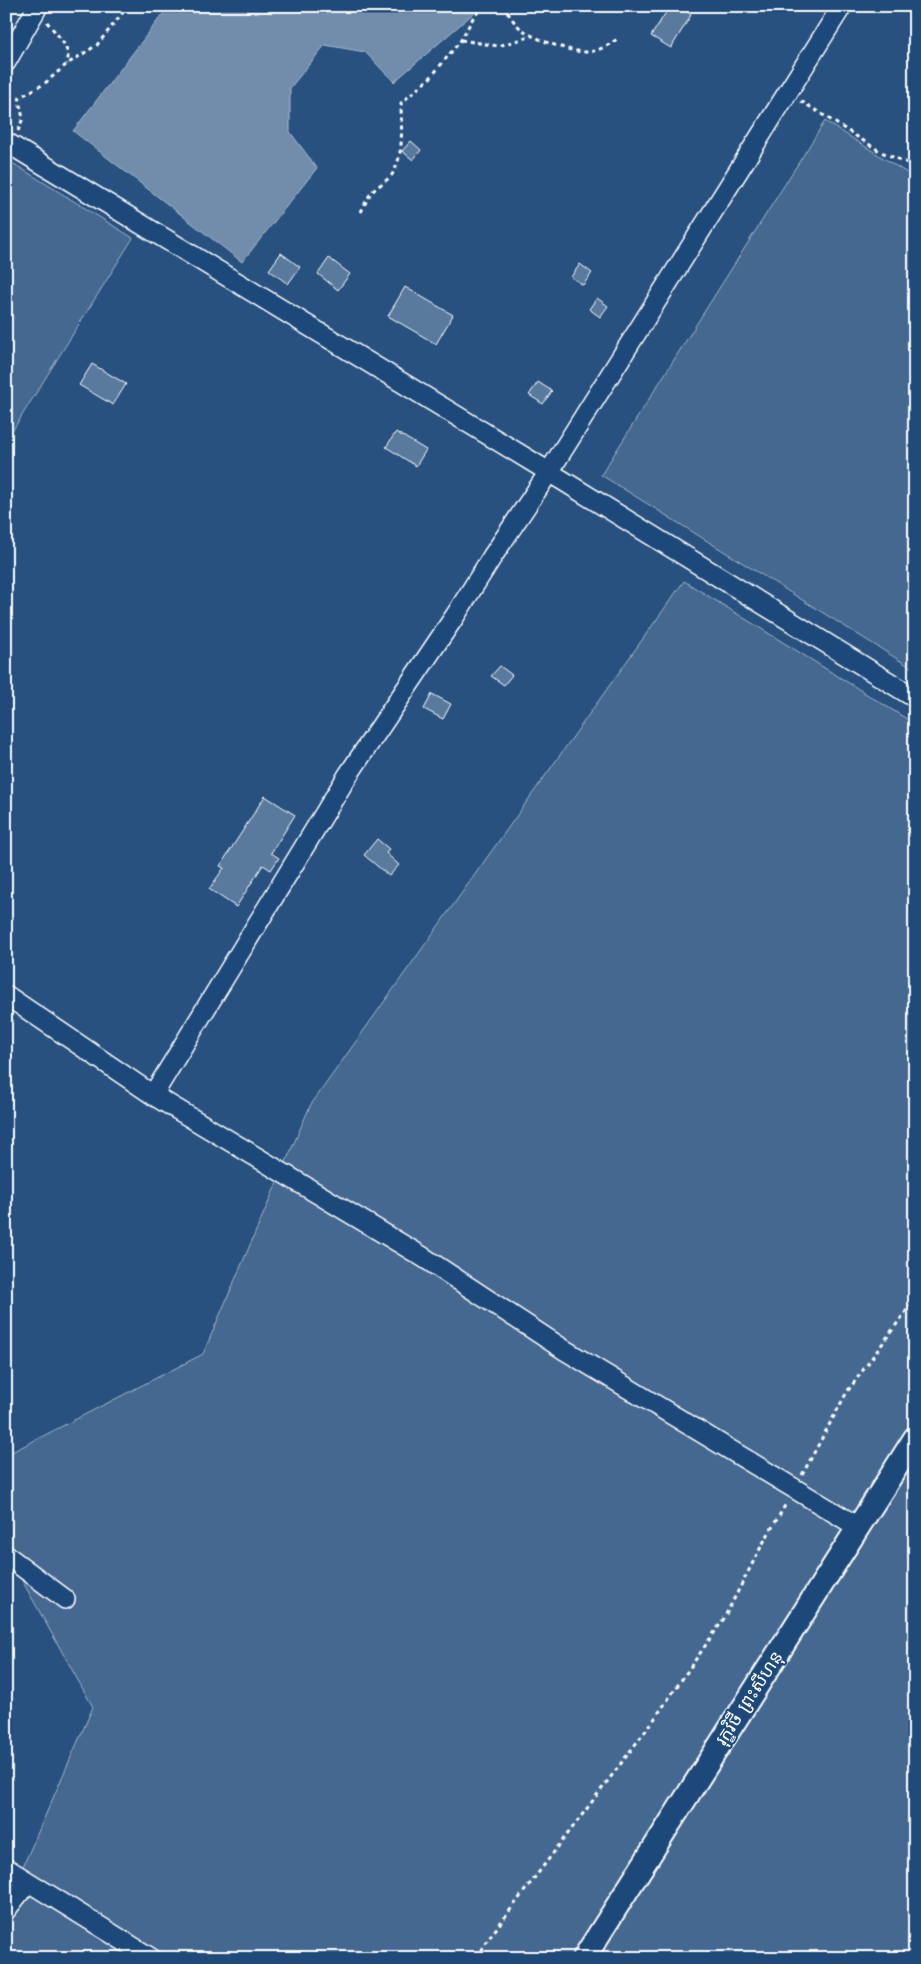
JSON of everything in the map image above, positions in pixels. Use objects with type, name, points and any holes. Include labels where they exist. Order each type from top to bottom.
[{"type":"street","points":[[153,1095],[348,775],[549,472],[842,6]]},
{"type":"street","points":[[6,62],[37,8]]},
{"type":"street","points":[[9,144],[549,472],[915,698]]},
{"type":"street","points":[[6,995],[153,1095],[423,1257],[563,1349],[858,1527]]},
{"type":"street","name":"រុក្ខវិថី ព្រះសីហនុ","points":[[584,1958],[915,1438]]},
{"type":"street","points":[[6,1555],[65,1599]]},
{"type":"street","points":[[6,1868],[151,1958]]},
{"type":"street","points":[[6,1910],[28,1882]]},
{"type":"path","points":[[9,144],[23,118],[19,101],[20,97],[44,84],[67,64],[97,45],[128,6]]},
{"type":"path","points":[[361,212],[372,191],[392,175],[397,162],[401,144],[402,103],[431,77],[461,40],[473,18],[484,6]]},
{"type":"path","points":[[503,6],[517,25],[533,36],[579,52],[604,48],[617,40]]},
{"type":"path","points":[[37,8],[65,46],[69,55],[67,64]]},
{"type":"path","points":[[461,40],[498,46],[533,36]]},
{"type":"path","points":[[788,93],[881,152],[915,166]]},
{"type":"path","points":[[478,1958],[486,1942],[653,1721],[723,1620],[762,1545],[847,1392],[915,1299]]},
{"type":"shaded area","points":[[169,6],[467,6],[475,12],[394,82],[365,52],[325,45],[290,88],[290,132],[317,168],[242,262],[73,131]]},
{"type":"shaded area","points":[[825,121],[915,178],[915,670],[601,475]]},
{"type":"shaded area","points":[[6,159],[133,238],[6,441]]},
{"type":"shaded area","points":[[684,581],[915,724],[915,1958],[6,1958],[6,1905],[93,1707],[6,1552],[6,1455],[203,1354],[310,1106]]},
{"type":"building","points":[[670,6],[678,6],[691,15],[671,48],[651,36]]},
{"type":"building","points":[[411,141],[421,150],[413,160],[402,151]]},
{"type":"building","points":[[281,253],[300,267],[288,284],[269,270]]},
{"type":"building","points":[[329,258],[350,274],[338,290],[318,274]]},
{"type":"building","points":[[580,264],[592,273],[583,285],[571,277]]},
{"type":"building","points":[[405,287],[453,315],[436,344],[388,316]]},
{"type":"building","points":[[597,298],[608,306],[600,317],[589,309]]},
{"type":"building","points":[[92,364],[126,384],[113,405],[79,385]]},
{"type":"building","points":[[538,382],[552,391],[543,404],[529,395]]},
{"type":"building","points":[[396,432],[426,450],[416,466],[386,447]]},
{"type":"building","points":[[500,666],[512,675],[504,685],[491,676]]},
{"type":"building","points":[[432,694],[451,704],[443,719],[424,709]]},
{"type":"building","points":[[265,796],[295,815],[271,853],[279,858],[271,870],[263,865],[236,907],[209,889],[224,868],[220,866]]},
{"type":"building","points":[[377,839],[389,849],[386,853],[399,865],[389,876],[364,855]]}]
